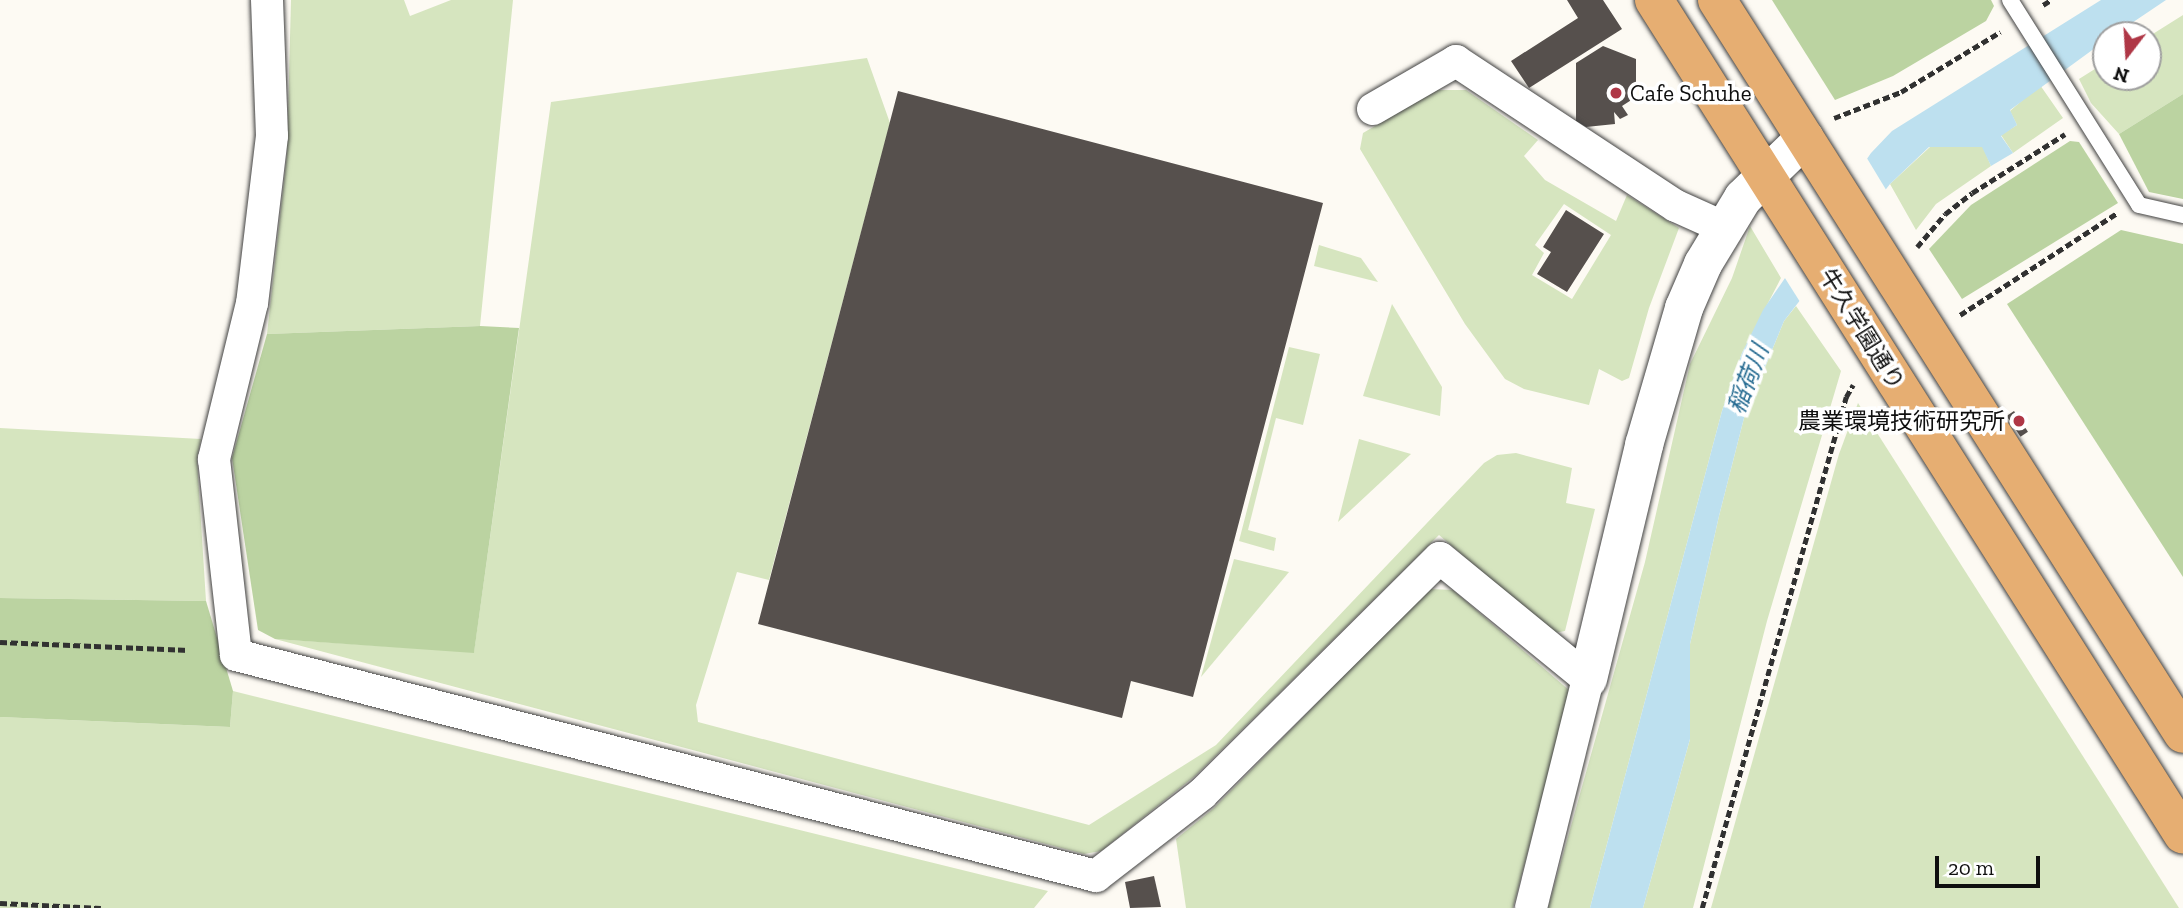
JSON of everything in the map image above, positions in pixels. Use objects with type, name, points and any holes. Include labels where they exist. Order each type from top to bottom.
[{"type":"highway","name":"牛久学園通り","points":[[1654,0],[2183,835]]},
{"type":"highway","points":[[1717,0],[2183,734]]},
{"type":"street","points":[[267,0],[272,136],[252,303],[214,459],[236,655],[1097,876],[1202,794],[1440,558],[1588,679]]},
{"type":"street","points":[[1373,109],[1457,61],[1676,206],[1725,228]]},
{"type":"street","points":[[1531,908],[1644,445],[1684,308],[1725,228],[1765,175],[1815,153]]},
{"type":"lane","points":[[2010,0],[2139,205],[2183,215]]},
{"type":"path","points":[[1815,153],[1827,120],[1900,92],[2024,24],[2052,0]]},
{"type":"path","points":[[1894,278],[1945,214],[2083,117]]},
{"type":"path","points":[[1930,334],[2136,200]]},
{"type":"path","points":[[1702,908],[1846,397],[1857,378],[1881,359]]},
{"type":"path","points":[[0,642],[189,650]]},
{"type":"path","points":[[0,903],[101,908]]},
{"type":"green space","points":[[291,0],[404,0],[410,16],[451,0],[513,0],[480,326],[267,334],[287,154]]},
{"type":"green space","points":[[1772,0],[1991,0],[1994,6],[1986,21],[1893,76],[1835,100]]},
{"type":"green space","points":[[2183,15],[2183,94],[2119,134],[2091,103],[2079,79],[2092,71],[2092,91],[2162,91],[2162,28]]},
{"type":"green space","points":[[867,58],[890,123],[769,580],[737,572],[696,705],[698,722],[1089,825],[1216,745],[1484,463],[1497,455],[1516,453],[1572,468],[1566,503],[1595,509],[1565,631],[1554,633],[1439,535],[1195,776],[1101,851],[1084,854],[275,639],[474,652],[551,102]]},
{"type":"green space","points":[[2040,85],[2063,118],[2013,153],[2001,135],[2017,125],[2010,111]]},
{"type":"green space","points":[[1437,90],[1466,90],[1538,140],[1524,156],[1545,180],[1616,221],[1627,195],[1679,228],[1649,308],[1629,378],[1622,381],[1599,369],[1589,405],[1524,389],[1505,379],[1465,324],[1360,149],[1363,133]],"holes":[[[1564,204],[1611,235],[1572,299],[1532,275],[1544,253],[1535,245]]]},
{"type":"green space","points":[[2183,94],[2183,199],[2149,192],[2119,134]]},
{"type":"green space","points":[[2070,141],[2079,142],[2118,203],[1962,299],[1929,249],[1971,205]]},
{"type":"green space","points":[[1930,147],[1983,147],[1991,166],[1936,204],[1916,230],[1890,184]]},
{"type":"green space","points":[[1750,226],[1781,278],[1742,353],[1722,411],[1590,908],[1548,908],[1645,562],[1690,364],[1732,278]]},
{"type":"green space","points":[[2121,230],[2183,244],[2183,577],[2007,304]]},
{"type":"green space","points":[[1319,245],[1361,258],[1378,282],[1314,266]]},
{"type":"green space","points":[[1392,304],[1442,387],[1440,416],[1363,396]]},
{"type":"green space","points":[[1796,306],[1841,371],[1767,621],[1693,908],[1643,908],[1690,739],[1690,644],[1719,516],[1744,418],[1784,321]]},
{"type":"green space","points":[[480,326],[519,328],[474,653],[275,639],[258,630],[232,458],[267,334]]},
{"type":"green space","points":[[1289,347],[1320,354],[1303,425],[1276,418],[1248,530],[1276,538],[1274,551],[1239,541]]},
{"type":"green space","points":[[1858,403],[2179,908],[1711,908],[1839,454]]},
{"type":"green space","points":[[0,428],[201,439],[197,459],[206,601],[0,598]]},
{"type":"green space","points":[[1359,439],[1411,454],[1338,522]]},
{"type":"green space","points":[[1234,559],[1289,572],[1201,677]]},
{"type":"green space","points":[[1429,589],[1453,590],[1570,691],[1513,908],[1186,908],[1176,839],[1214,808]]},
{"type":"green space","points":[[0,598],[206,601],[233,691],[230,727],[0,717]]},
{"type":"green space","points":[[233,691],[1048,891],[1034,908],[0,908],[0,717],[230,727]]},
{"type":"water","name":"稲荷川","points":[[2101,0],[2166,0],[2135,21],[2092,21],[2092,50],[2010,110],[2017,125],[2001,136],[2013,153],[1991,166],[1982,147],[1929,147],[1890,184],[1784,321],[1744,418],[1719,516],[1690,644],[1690,739],[1643,908],[1590,908],[1722,411],[1742,353],[1763,310],[1871,153],[1892,131]]},
{"type":"pier","points":[[1865,155],[1888,193],[1802,305],[1783,275]]},
{"type":"building","points":[[1567,0],[1603,0],[1622,29],[1529,88],[1511,61],[1578,18]]},
{"type":"building","points":[[1603,46],[1636,59],[1636,97],[1622,106],[1628,115],[1620,119],[1614,112],[1615,124],[1586,127],[1576,121],[1576,63]]},
{"type":"building","points":[[898,91],[1323,203],[1193,697],[1131,681],[1122,718],[758,624]]},
{"type":"building","points":[[1566,210],[1604,234],[1567,292],[1537,274],[1551,252],[1543,247]]},
{"type":"building","points":[[2014,411],[2028,432],[2021,437],[2007,416]]},
{"type":"building","points":[[1154,876],[1161,907],[1130,908],[1125,882]]},
{"type":"place","name":"Cafe Schuhe","points":[[1616,93]]},
{"type":"place","name":"農業環境技術研究所","points":[[2019,421]]}]
